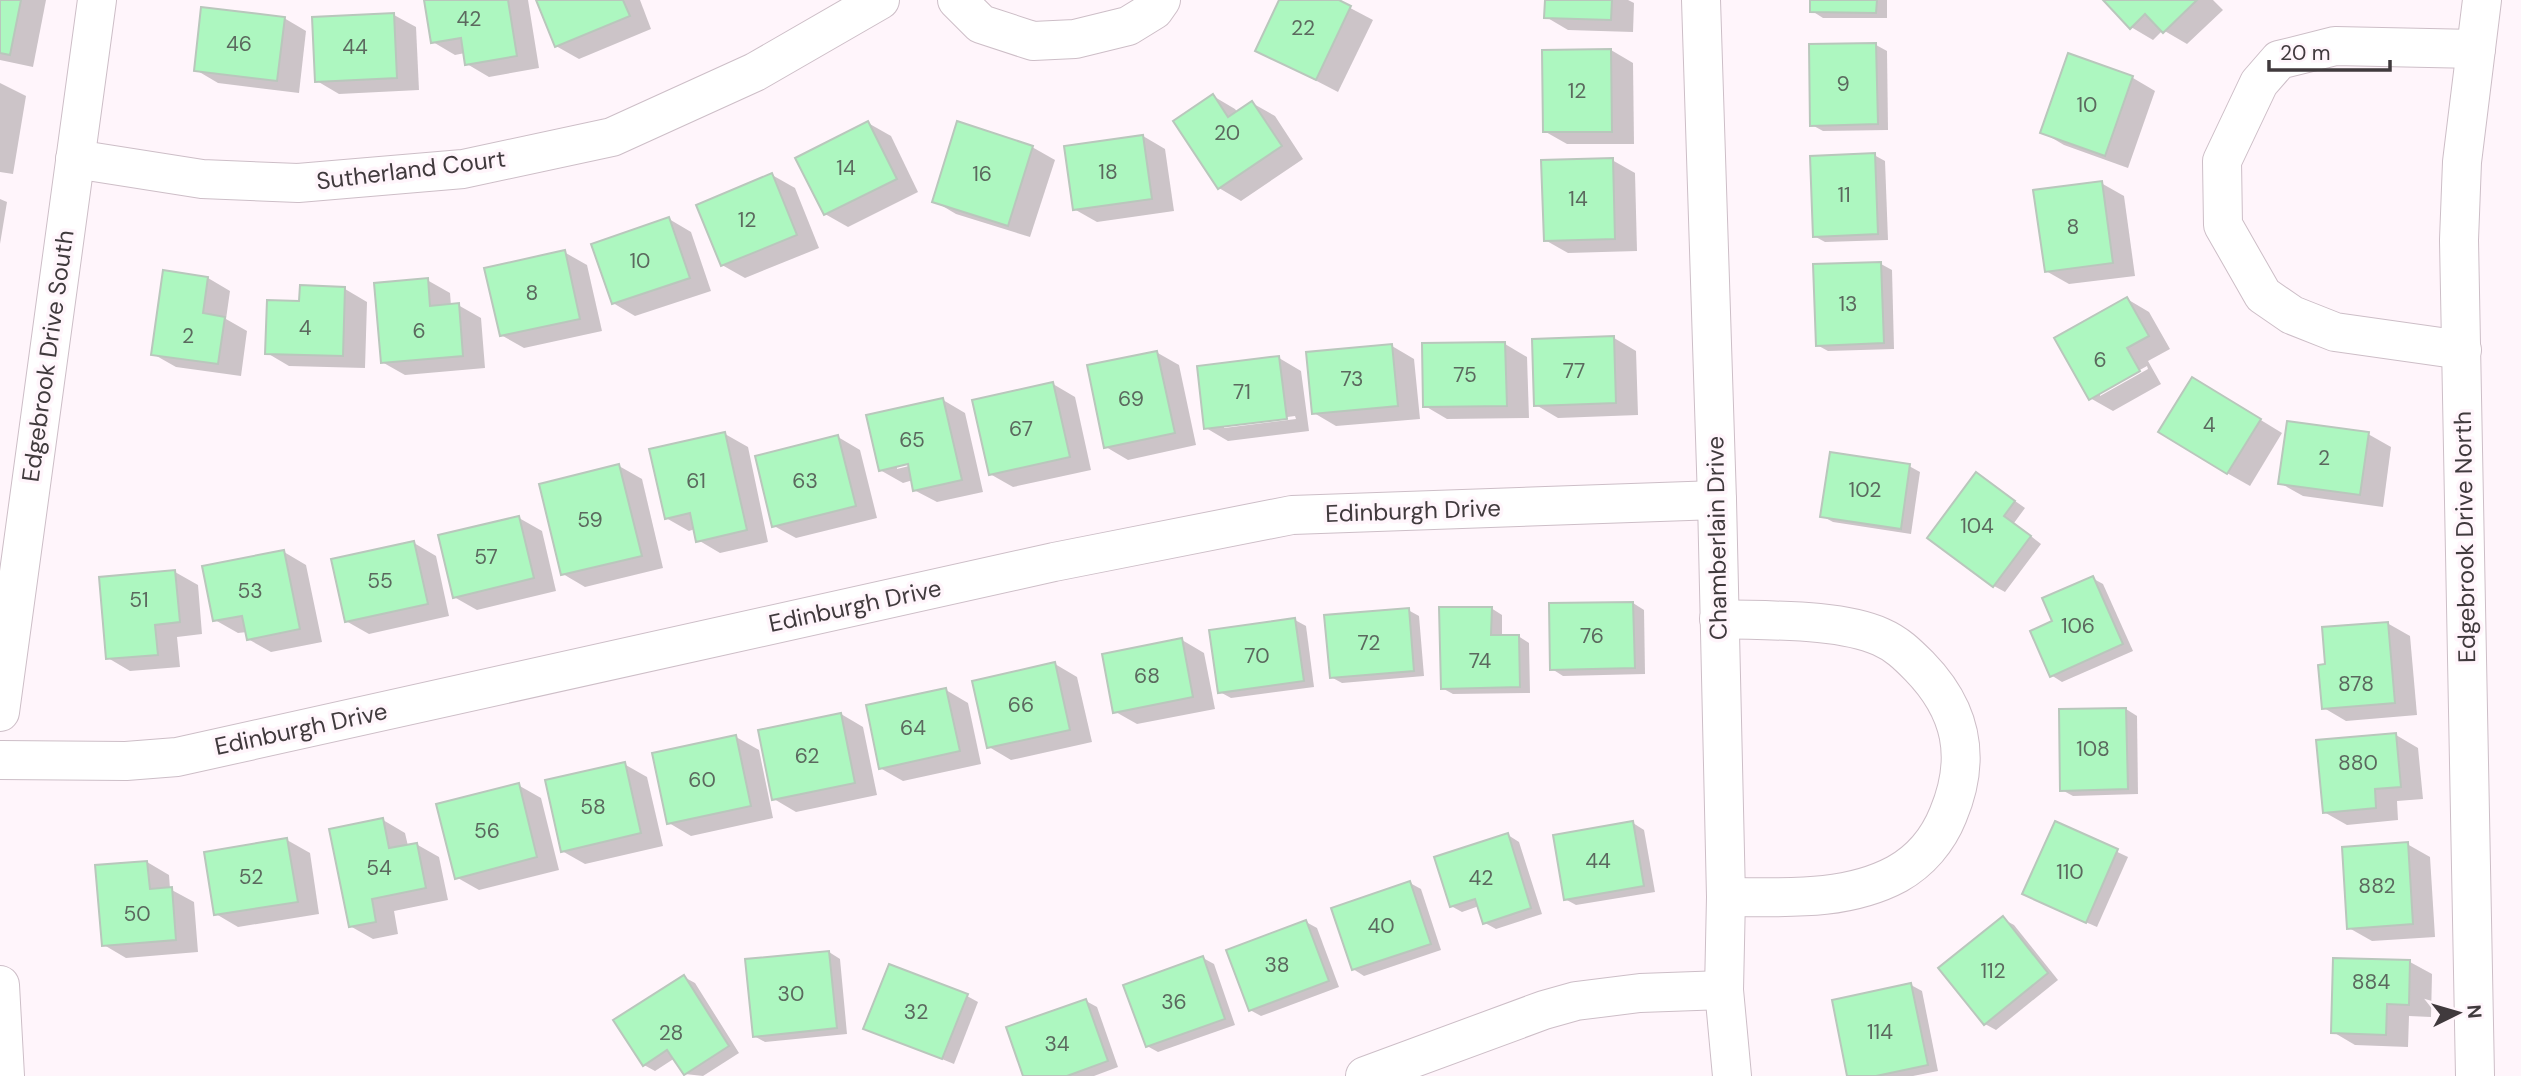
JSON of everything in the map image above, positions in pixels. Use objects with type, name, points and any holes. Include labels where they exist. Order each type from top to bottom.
[{"type":"street","name":"Edgebrook Drive South","points":[[0,712],[97,0]]},
{"type":"street","name":"Sutherland Court","points":[[75,159],[202,179],[298,183],[463,169],[612,137],[755,72],[880,0]]},
{"type":"street","points":[[957,0],[981,24],[1033,41],[1075,39],[1128,26],[1154,10],[1161,0]]},
{"type":"street","name":"Chamberlain Drive","points":[[1701,0],[1717,500],[1726,897],[1724,990],[1732,1076]]},
{"type":"street","name":"Edgebrook Drive North","points":[[2475,1076],[2459,240],[2462,162],[2483,0]]},
{"type":"street","points":[[2462,351],[2335,332],[2292,315],[2263,295],[2223,225],[2222,161],[2259,83],[2280,60],[2334,46],[2476,49]]},
{"type":"street","name":"Edinburgh Drive","points":[[0,760],[126,761],[177,757],[1054,562],[1292,515],[1717,500]]},
{"type":"street","points":[[1719,619],[1852,628],[1880,636],[1902,649],[1941,690],[1953,712],[1960,741],[1961,771],[1955,798],[1935,841],[1899,873],[1875,884],[1842,893],[1726,897]]},
{"type":"street","points":[[0,985],[5,1076]]},
{"type":"street","points":[[1365,1076],[1544,1010],[1576,1001],[1640,993],[1724,990]]},
{"type":"building","points":[[0,0],[21,0],[10,55],[0,53]]},
{"type":"building","points":[[424,0],[508,0],[517,56],[465,65],[461,38],[431,43]]},
{"type":"building","points":[[536,0],[623,0],[630,16],[555,47]]},
{"type":"building","points":[[1279,0],[1339,0],[1351,6],[1316,80],[1255,51]]},
{"type":"building","points":[[1545,0],[1612,0],[1611,20],[1544,18]]},
{"type":"building","points":[[1810,0],[1877,0],[1876,13],[1810,12]]},
{"type":"building","points":[[2103,0],[2197,0],[2163,33],[2145,14],[2130,29]]},
{"type":"building","points":[[201,7],[285,17],[277,81],[194,71]]},
{"type":"building","points":[[394,13],[397,78],[315,82],[312,17]]},
{"type":"building","points":[[1876,43],[1878,124],[1810,126],[1809,44]]},
{"type":"building","points":[[1611,49],[1612,132],[1543,132],[1542,50]]},
{"type":"building","points":[[2068,53],[2133,76],[2105,156],[2040,133]]},
{"type":"building","points":[[1213,94],[1228,117],[1252,101],[1282,146],[1218,189],[1173,121]]},
{"type":"building","points":[[868,121],[897,179],[824,215],[795,158]]},
{"type":"building","points":[[957,121],[1033,146],[1008,226],[932,202]]},
{"type":"building","points":[[1143,135],[1152,199],[1073,210],[1064,146]]},
{"type":"building","points":[[1875,153],[1878,234],[1813,237],[1810,156]]},
{"type":"building","points":[[1613,158],[1615,239],[1544,241],[1541,160]]},
{"type":"building","points":[[772,173],[797,235],[721,266],[696,205]]},
{"type":"building","points":[[2102,181],[2113,263],[2045,272],[2033,190]]},
{"type":"building","points":[[669,217],[690,278],[612,304],[591,244]]},
{"type":"building","points":[[565,250],[580,319],[500,336],[484,268]]},
{"type":"building","points":[[1881,262],[1884,343],[1816,346],[1813,264]]},
{"type":"building","points":[[163,270],[208,277],[203,313],[225,317],[218,364],[151,355]]},
{"type":"building","points":[[428,278],[430,306],[459,303],[463,356],[381,363],[374,283]]},
{"type":"building","points":[[300,285],[345,287],[343,356],[265,354],[267,300],[299,301]]},
{"type":"building","points":[[2127,297],[2149,336],[2127,348],[2140,371],[2089,400],[2054,338]]},
{"type":"building","points":[[1614,336],[1616,403],[1534,406],[1532,339]]},
{"type":"building","points":[[1505,342],[1507,406],[1423,407],[1422,343]]},
{"type":"building","points":[[1392,344],[1398,406],[1312,414],[1306,352]]},
{"type":"building","points":[[1157,351],[1175,433],[1104,448],[1087,365]]},
{"type":"building","points":[[1279,356],[1287,419],[1204,429],[1197,366]]},
{"type":"building","points":[[2192,377],[2261,419],[2227,474],[2158,432]]},
{"type":"building","points":[[1053,382],[1070,457],[989,475],[972,400]]},
{"type":"building","points":[[943,398],[962,480],[913,491],[908,464],[879,471],[866,415]]},
{"type":"building","points":[[2287,421],[2369,432],[2360,495],[2278,484]]},
{"type":"building","points":[[725,432],[747,530],[696,542],[690,513],[665,519],[649,449]]},
{"type":"building","points":[[838,435],[856,506],[772,527],[755,456]]},
{"type":"building","points":[[1830,452],[1910,464],[1901,529],[1820,517]]},
{"type":"building","points":[[619,464],[642,556],[561,575],[539,484]]},
{"type":"building","points":[[1976,472],[2015,501],[2004,516],[2031,536],[1993,587],[1927,538]]},
{"type":"building","points":[[519,516],[534,578],[453,598],[438,535]]},
{"type":"building","points":[[414,541],[428,604],[345,622],[331,559]]},
{"type":"building","points":[[284,550],[300,629],[247,640],[242,616],[213,621],[202,566]]},
{"type":"building","points":[[175,570],[180,622],[155,625],[158,655],[106,659],[99,577]]},
{"type":"building","points":[[2093,576],[2123,644],[2050,677],[2030,631],[2052,621],[2042,598]]},
{"type":"building","points":[[1633,602],[1635,668],[1550,670],[1549,603]]},
{"type":"building","points":[[1439,607],[1492,607],[1491,635],[1519,635],[1520,687],[1441,689]]},
{"type":"building","points":[[1409,608],[1414,671],[1330,678],[1324,615]]},
{"type":"building","points":[[1295,618],[1304,681],[1218,693],[1209,630]]},
{"type":"building","points":[[2388,622],[2395,703],[2322,709],[2318,665],[2325,664],[2322,627]]},
{"type":"building","points":[[1182,638],[1193,697],[1113,713],[1102,654]]},
{"type":"building","points":[[1055,662],[1070,730],[987,748],[972,681]]},
{"type":"building","points":[[946,688],[960,751],[879,769],[866,705]]},
{"type":"building","points":[[2126,708],[2128,789],[2060,791],[2059,709]]},
{"type":"building","points":[[841,713],[855,783],[772,800],[758,730]]},
{"type":"building","points":[[2396,733],[2401,787],[2375,789],[2376,808],[2323,813],[2316,740]]},
{"type":"building","points":[[736,735],[751,806],[667,824],[652,753]]},
{"type":"building","points":[[625,762],[641,833],[561,852],[545,780]]},
{"type":"building","points":[[519,783],[537,857],[455,879],[436,804]]},
{"type":"building","points":[[383,818],[389,848],[417,843],[426,888],[372,899],[376,922],[349,927],[329,829]]},
{"type":"building","points":[[1633,821],[1644,886],[1564,900],[1553,835]]},
{"type":"building","points":[[2055,821],[2118,849],[2086,923],[2022,894]]},
{"type":"building","points":[[1508,833],[1531,908],[1483,924],[1475,899],[1450,907],[1434,857]]},
{"type":"building","points":[[287,838],[298,902],[214,915],[204,852]]},
{"type":"building","points":[[2408,842],[2413,924],[2347,929],[2342,847]]},
{"type":"building","points":[[147,861],[150,889],[172,887],[176,940],[102,946],[95,865]]},
{"type":"building","points":[[1410,881],[1431,944],[1352,970],[1331,908]]},
{"type":"building","points":[[2003,916],[2048,973],[1984,1025],[1938,968]]},
{"type":"building","points":[[1306,920],[1329,981],[1249,1011],[1226,950]]},
{"type":"building","points":[[829,951],[837,1028],[753,1037],[745,959]]},
{"type":"building","points":[[1203,956],[1225,1019],[1146,1047],[1123,985]]},
{"type":"building","points":[[2333,958],[2410,960],[2409,1005],[2387,1004],[2386,1035],[2331,1033]]},
{"type":"building","points":[[889,964],[968,994],[942,1059],[863,1029]]},
{"type":"building","points":[[684,975],[729,1046],[684,1075],[667,1050],[643,1066],[613,1020]]},
{"type":"building","points":[[1911,983],[1928,1065],[1876,1076],[1847,1076],[1832,1000]]},
{"type":"building","points":[[1086,999],[1108,1061],[1067,1076],[1023,1076],[1006,1027]]}]
